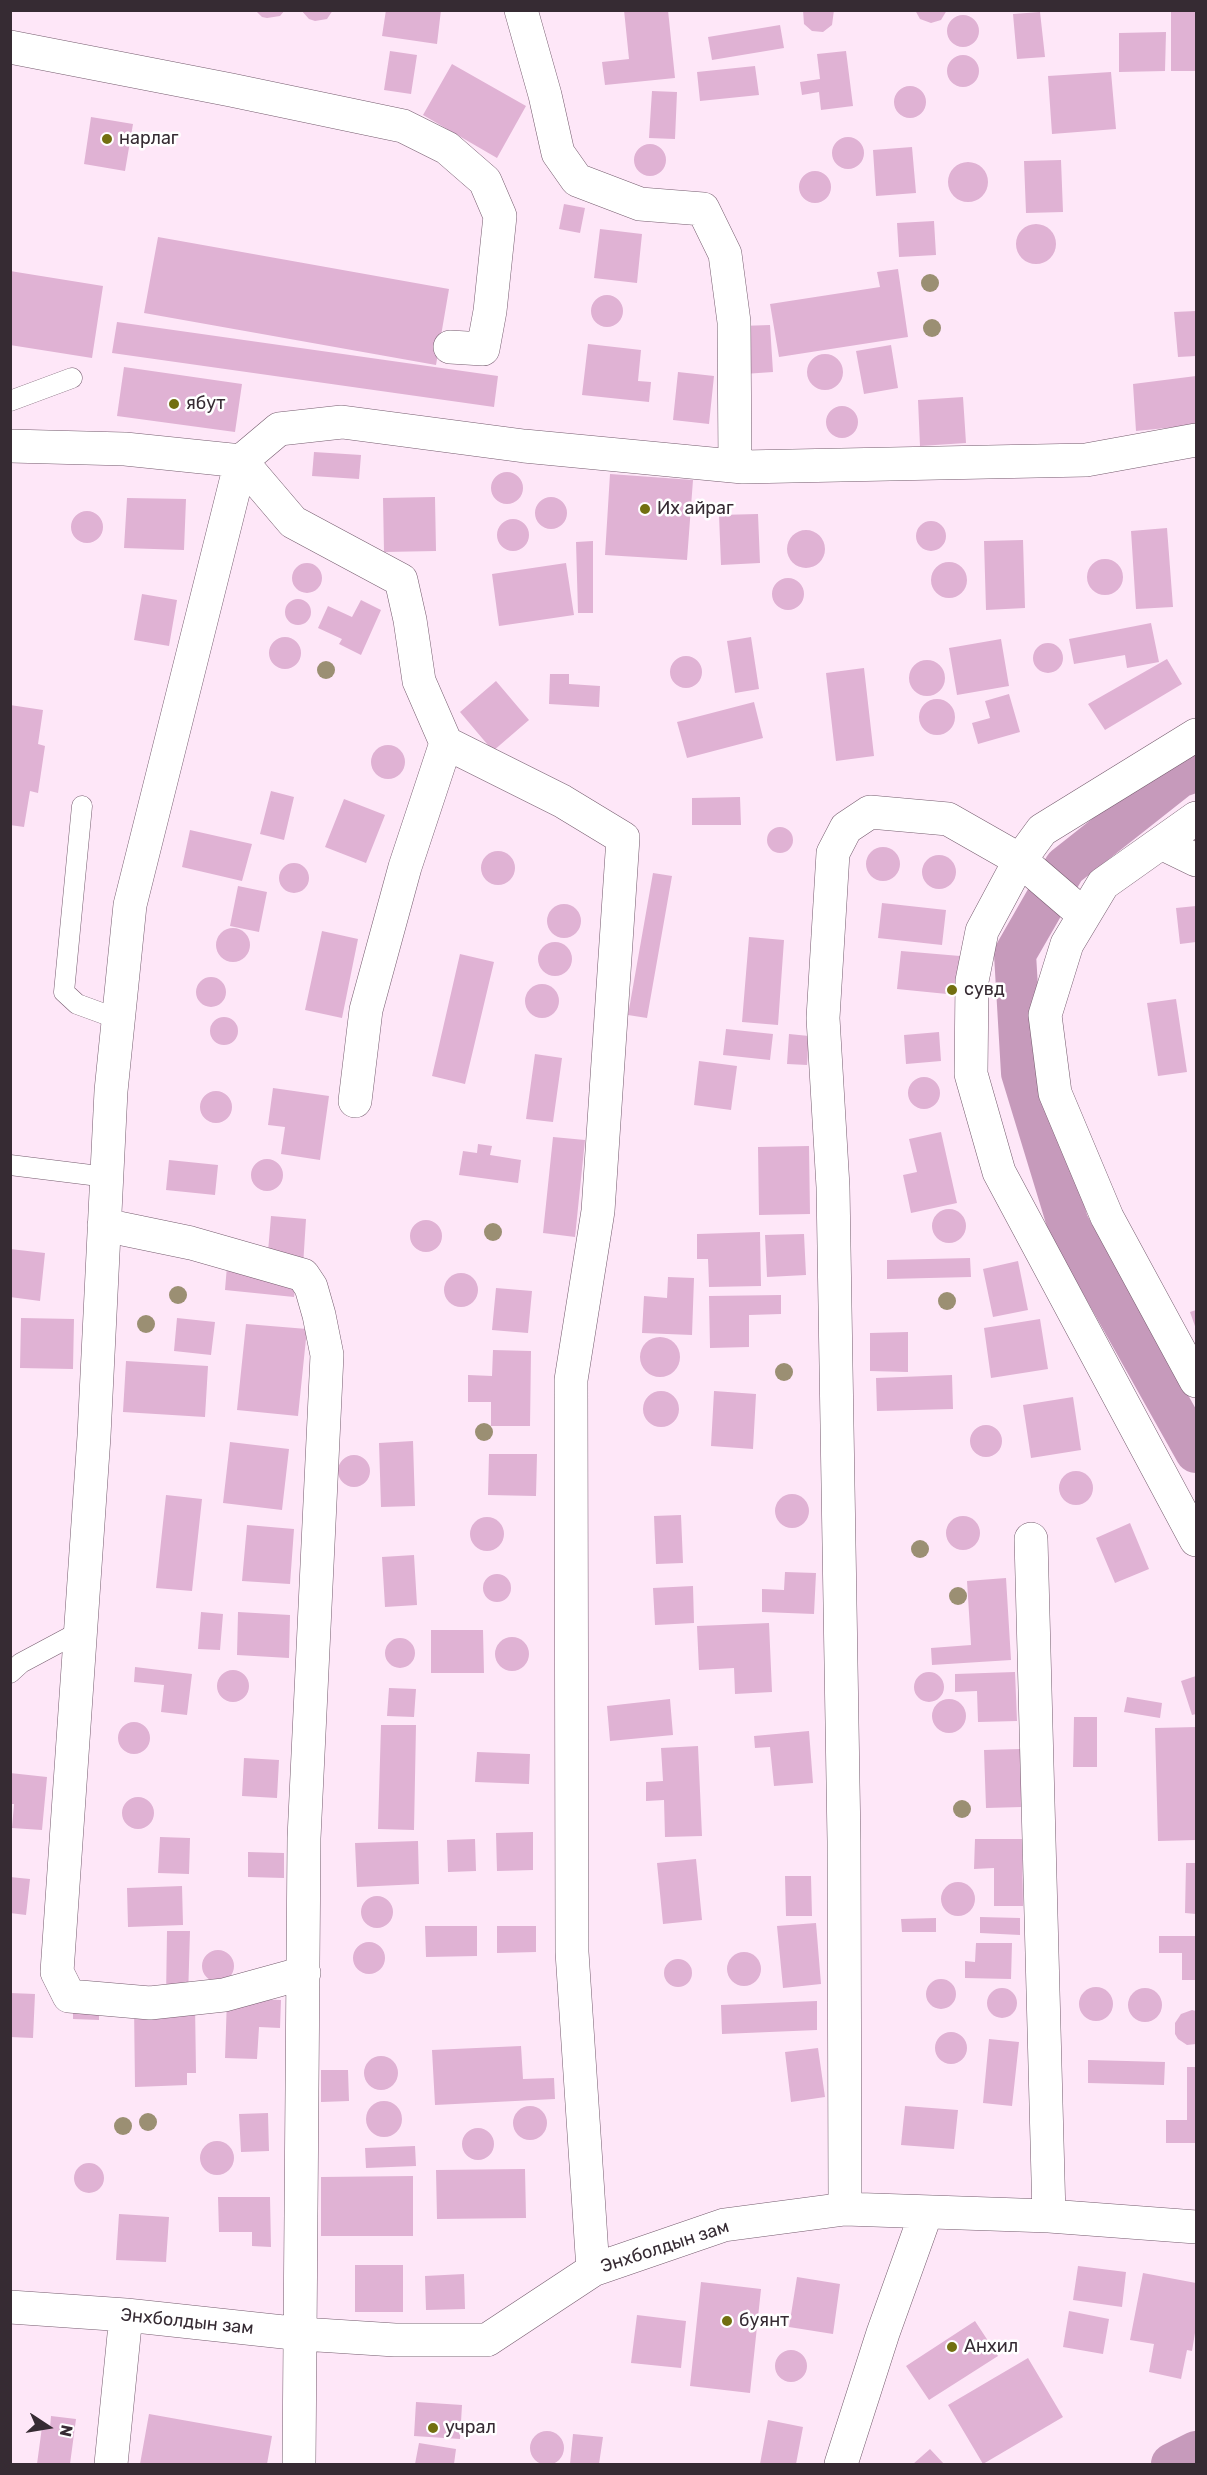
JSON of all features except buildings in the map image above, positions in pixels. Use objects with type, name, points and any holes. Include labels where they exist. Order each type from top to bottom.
[{"type":"street","points":[[521,10],[545,95],[558,153],[577,180],[640,204],[703,209],[725,254],[734,322],[735,466]]},
{"type":"street","points":[[10,47],[403,126],[447,148],[485,181],[500,216],[490,311],[483,348],[450,347]]},
{"type":"street","points":[[304,1973],[224,1995],[150,2003],[69,1996],[57,1972],[94,1436],[111,1091],[130,905],[241,461],[279,429],[342,422],[524,446],[735,466],[1086,460],[1197,440]]},
{"type":"street","points":[[10,446],[126,449],[241,461],[293,522],[401,580],[411,620],[419,681],[446,743],[562,801],[623,838],[598,1211],[572,1380],[572,1952],[593,2270]]},
{"type":"street","points":[[1197,735],[1042,830],[982,931],[972,981],[971,1074],[999,1172],[1197,1540]]},
{"type":"street","points":[[355,1101],[366,1010],[405,867],[446,743]]},
{"type":"street","points":[[845,2209],[844,1853],[834,1187],[823,1018],[833,853],[846,828],[870,812],[948,819],[1023,863],[1079,910]]},
{"type":"street","points":[[1197,818],[1103,884],[1079,910],[1046,1014],[1055,1093],[1107,1217],[1197,1381]]},
{"type":"street","points":[[1161,843],[1197,860]]},
{"type":"street","points":[[104,1225],[191,1243],[303,1275],[311,1287],[327,1354],[304,1838],[302,2334],[299,2464]]},
{"type":"street","points":[[1032,1539],[1048,2216]]},
{"type":"street","name":"Энхболдын зам","points":[[10,2307],[302,2334],[395,2340],[488,2340],[593,2270],[724,2225],[845,2209],[1048,2216],[1197,2227]]},
{"type":"street","points":[[841,2464],[882,2333],[926,2213]]},
{"type":"street","points":[[111,2464],[126,2316]]},
{"type":"lane","points":[[10,401],[72,378]]},
{"type":"lane","points":[[82,806],[64,992],[77,1004],[118,1019]]},
{"type":"lane","points":[[10,1165],[106,1177]]},
{"type":"lane","points":[[10,1673],[21,1663],[79,1632]]},
{"type":"waterway","points":[[1196,771],[1179,777],[1065,867],[1015,954],[1022,1073],[1068,1224],[1196,1452]]},
{"type":"waterway","points":[[1172,2464],[1196,2452]]},
{"type":"place","name":"нарлаг","points":[[107,139]]},
{"type":"place","name":"ябут","points":[[174,404]]},
{"type":"place","name":"Их айраг","points":[[645,509]]},
{"type":"place","name":"сувд","points":[[952,990]]},
{"type":"place","name":"буянт","points":[[727,2321]]},
{"type":"place","name":"Анхил","points":[[952,2347]]},
{"type":"place","name":"учрал","points":[[433,2428]]}]
